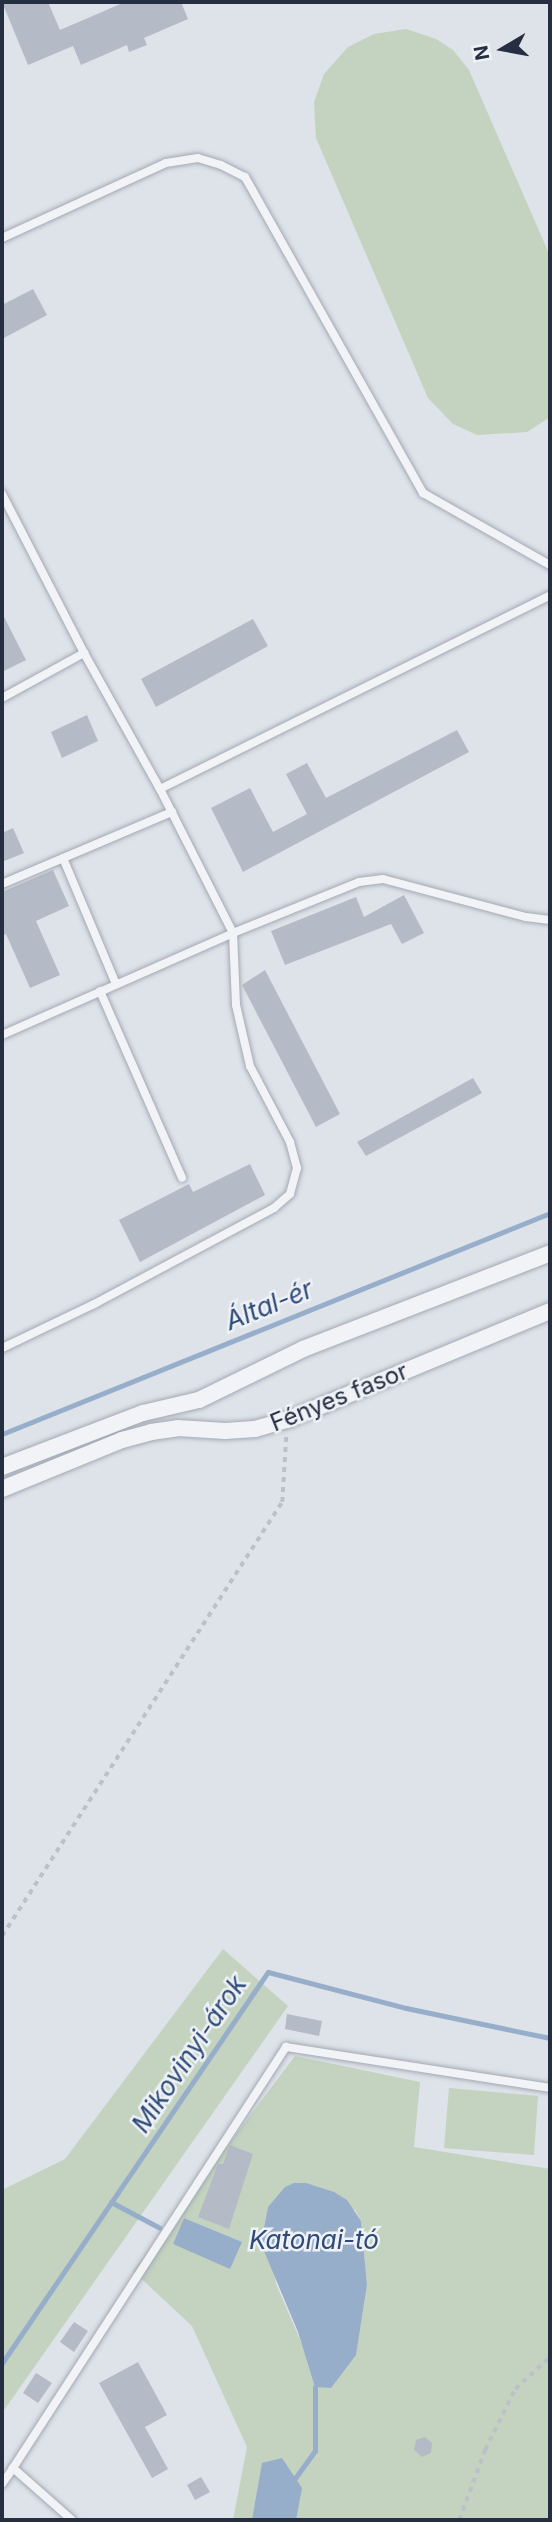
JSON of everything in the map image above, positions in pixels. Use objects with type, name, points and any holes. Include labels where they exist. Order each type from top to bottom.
[{"type":"street","points":[[2,1467],[144,1413],[199,1400],[303,1349],[550,1252]]},
{"type":"street","name":"Fényes fasor","points":[[2,1489],[122,1440],[151,1432],[178,1428],[225,1431],[255,1429],[287,1420],[550,1311]]},
{"type":"lane","points":[[2,239],[166,163],[198,158],[221,165],[244,177],[423,493],[550,565]]},
{"type":"lane","points":[[2,494],[84,653],[160,789],[233,933],[236,1005],[250,1066],[290,1142],[297,1168],[290,1194],[274,1208],[142,1279],[2,1348]]},
{"type":"lane","points":[[160,789],[550,595]]},
{"type":"lane","points":[[2,698],[84,653]]},
{"type":"lane","points":[[2,884],[172,812]]},
{"type":"lane","points":[[63,858],[116,985]]},
{"type":"lane","points":[[2,1035],[233,933],[359,882],[383,879],[526,917],[550,920]]},
{"type":"lane","points":[[100,992],[182,1178]]},
{"type":"lane","points":[[2,2484],[286,2047],[550,2088]]},
{"type":"lane","points":[[13,2468],[72,2520]]},
{"type":"path","points":[[2,1936],[282,1503],[287,1420]]},
{"type":"path","points":[[459,2520],[485,2450],[515,2389],[550,2357]]},
{"type":"green space","points":[[406,29],[436,39],[453,50],[469,70],[550,256],[550,417],[527,432],[477,435],[453,424],[428,398],[316,138],[314,102],[324,74],[348,47],[374,34]]},
{"type":"green space","points":[[223,1949],[288,2006],[2,2413],[2,2190],[65,2159]]},
{"type":"green space","points":[[295,2056],[420,2082],[414,2147],[550,2169],[550,2520],[233,2520],[247,2447],[192,2326],[133,2271]],"holes":[[[268,2207],[355,2210],[361,2221],[367,2285],[356,2354],[337,2378],[307,2356],[276,2284],[266,2223]],[[184,2218],[241,2242],[173,2245]]]},
{"type":"green space","points":[[449,2088],[538,2096],[534,2155],[444,2148]]},
{"type":"water","name":"Katonai-tó","points":[[294,2183],[306,2183],[334,2192],[347,2200],[361,2221],[367,2285],[356,2355],[331,2388],[315,2387],[298,2332],[261,2244],[268,2207],[285,2187]]},
{"type":"water","points":[[184,2218],[242,2242],[230,2269],[173,2244]]},
{"type":"water","points":[[282,2458],[302,2488],[296,2520],[252,2520],[262,2463]]},
{"type":"building","points":[[2,2],[48,2],[60,30],[125,2],[181,2],[188,19],[144,38],[147,45],[129,52],[127,45],[81,65],[73,46],[28,65]]},
{"type":"building","points":[[33,289],[47,315],[2,339],[2,305]]},
{"type":"building","points":[[2,613],[26,660],[2,672]]},
{"type":"building","points":[[253,619],[268,646],[156,707],[141,679]]},
{"type":"building","points":[[87,715],[98,741],[62,758],[51,732]]},
{"type":"building","points":[[457,730],[469,752],[243,872],[211,808],[250,788],[273,832],[307,814],[286,774],[307,763],[326,798]]},
{"type":"building","points":[[13,828],[24,853],[2,862],[2,833]]},
{"type":"building","points":[[53,870],[69,906],[36,921],[60,975],[30,988],[6,934],[2,936],[2,892]]},
{"type":"building","points":[[404,895],[424,933],[402,944],[391,924],[285,965],[271,931],[356,897],[364,917]]},
{"type":"building","points":[[265,970],[340,1114],[316,1127],[242,985]]},
{"type":"building","points":[[473,1078],[482,1093],[366,1156],[357,1142]]},
{"type":"building","points":[[250,1164],[265,1195],[140,1262],[119,1220],[189,1184],[193,1192]]},
{"type":"building","points":[[287,2014],[322,2021],[319,2036],[285,2029]]},
{"type":"building","points":[[230,2145],[253,2154],[229,2229],[198,2217],[218,2164],[223,2164]]},
{"type":"building","points":[[74,2322],[88,2331],[74,2352],[60,2342]]},
{"type":"building","points":[[138,2362],[167,2415],[145,2427],[168,2469],[152,2478],[99,2383]]},
{"type":"building","points":[[36,2373],[52,2383],[38,2403],[23,2393]]},
{"type":"building","points":[[425,2437],[432,2443],[431,2453],[422,2457],[414,2450],[416,2440]]},
{"type":"building","points":[[201,2477],[210,2492],[195,2500],[187,2485]]},
{"type":"waterway","name":"Által-ér","points":[[2,1434],[550,1213]]},
{"type":"waterway","name":"Mikovinyi-árok","points":[[2,2363],[268,1972],[406,2008],[550,2038]]},
{"type":"waterway","points":[[111,2202],[160,2228]]},
{"type":"waterway","points":[[293,2481],[315,2451],[315,2387]]}]
